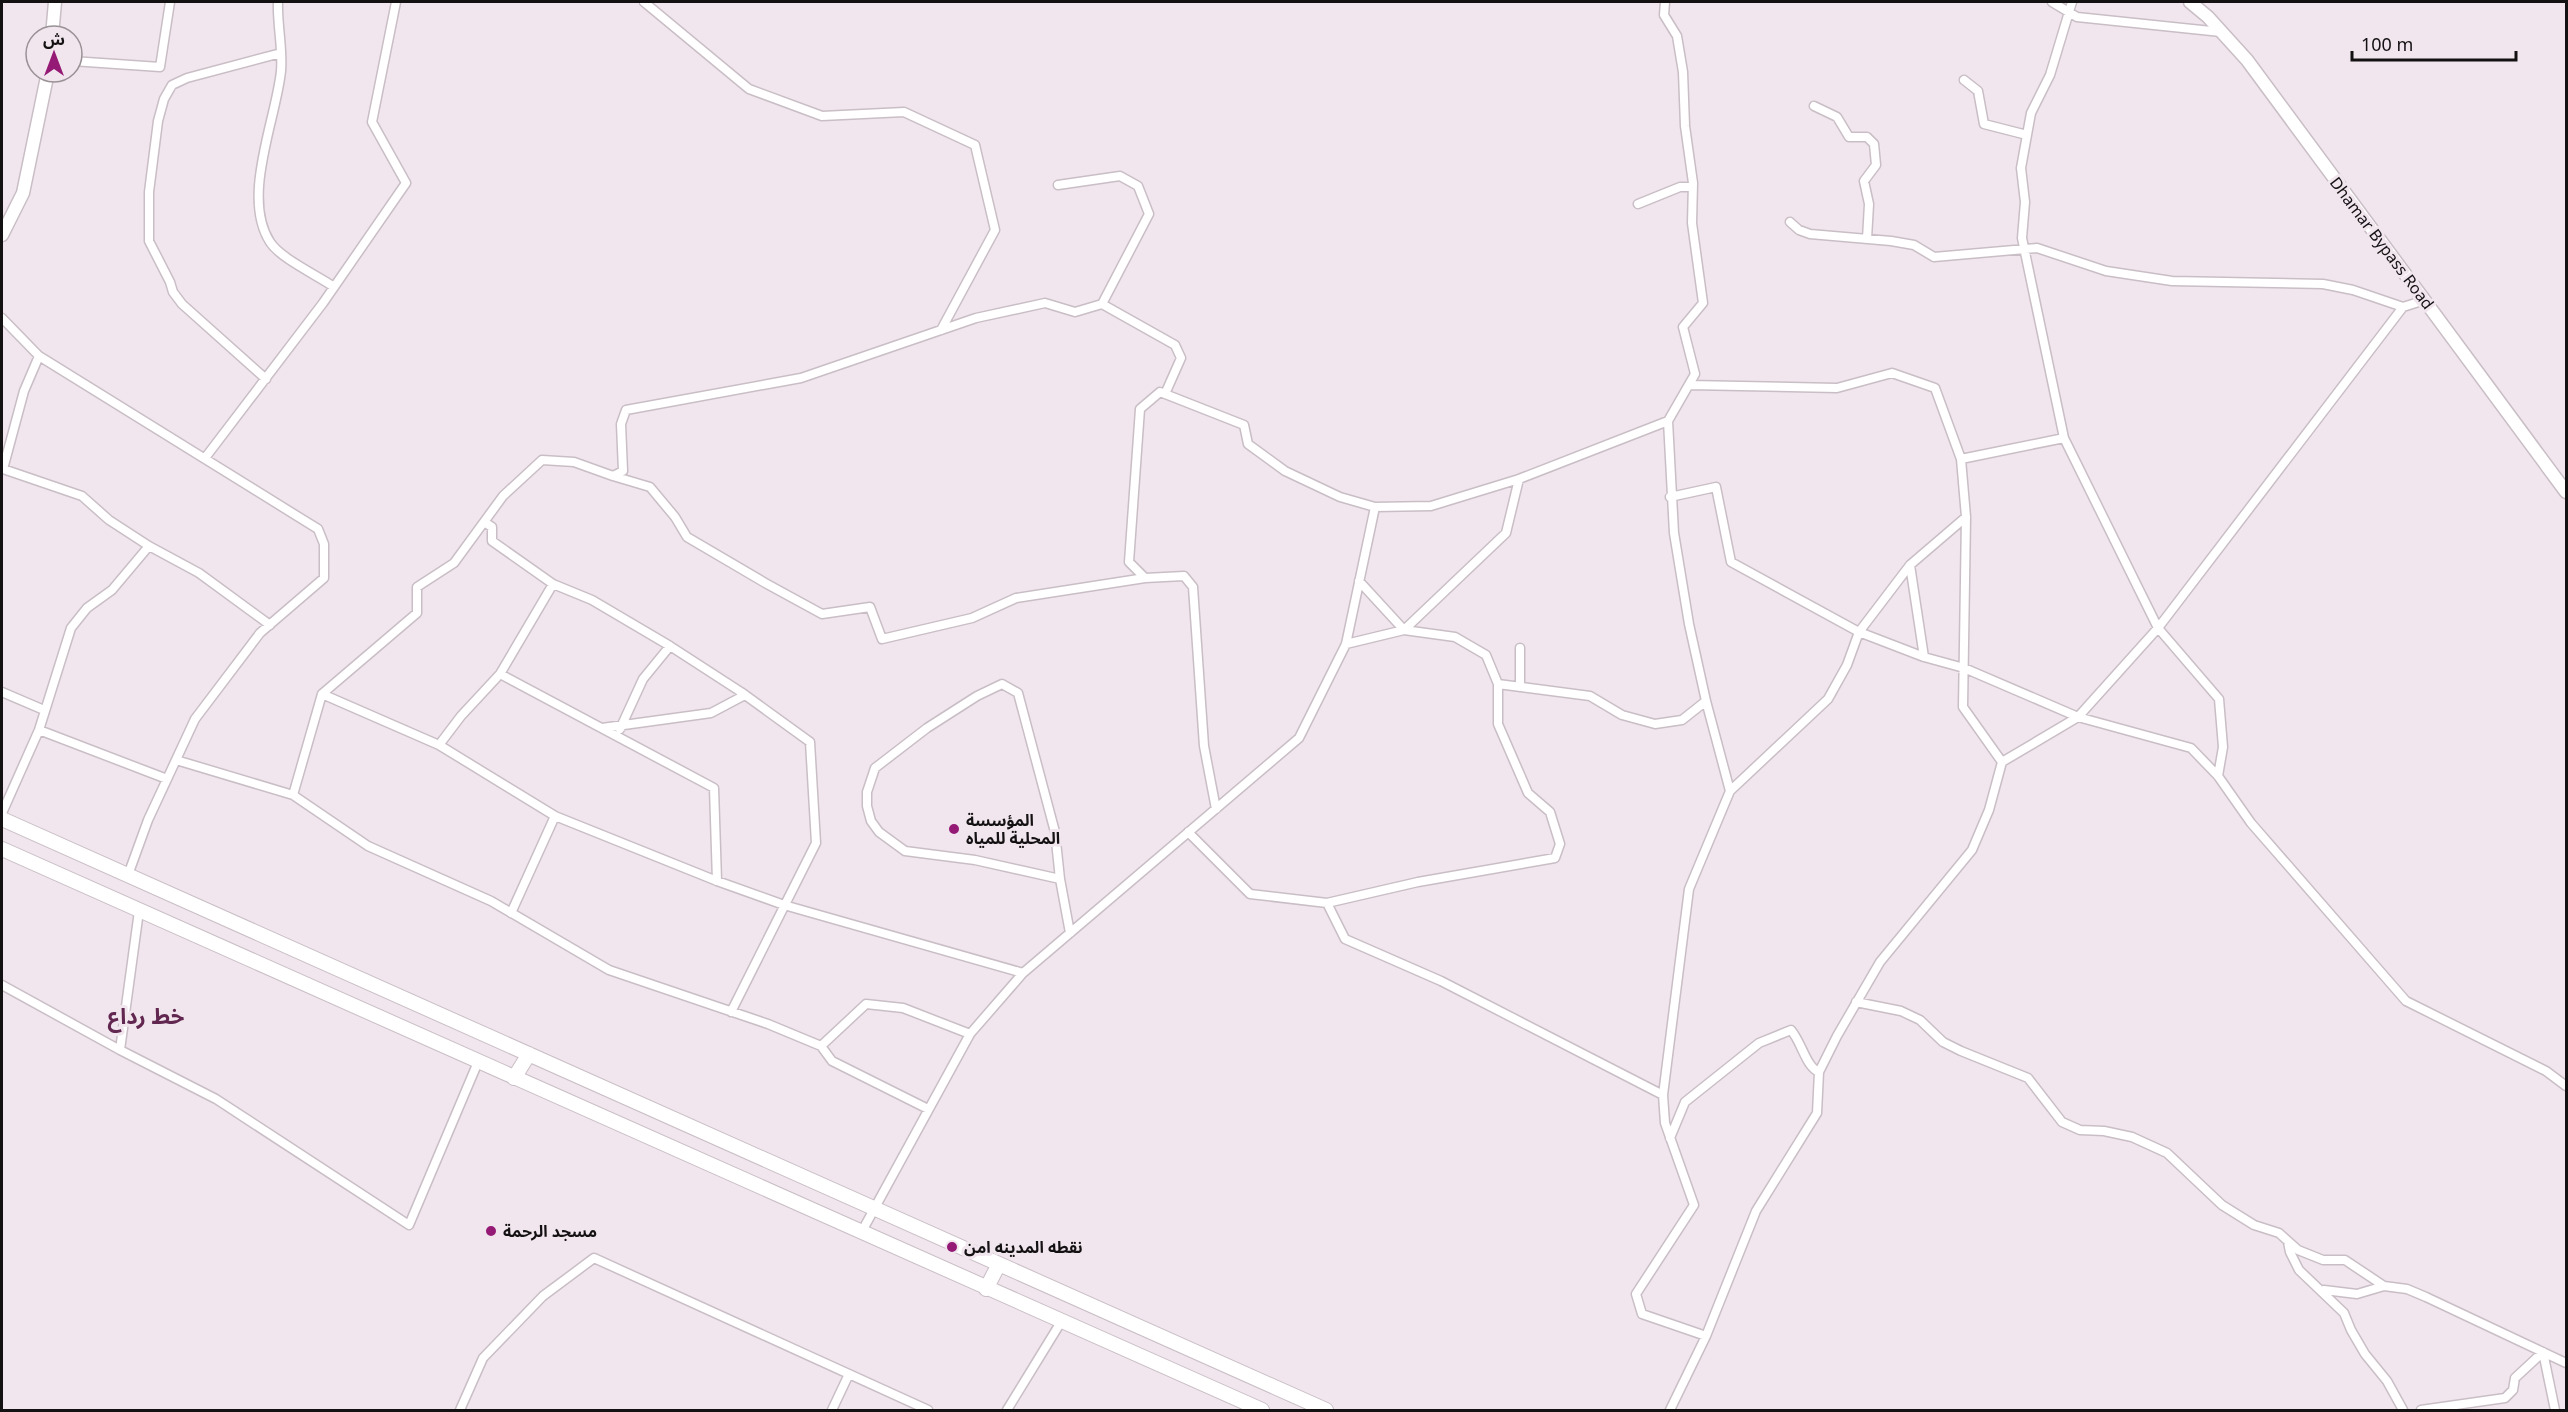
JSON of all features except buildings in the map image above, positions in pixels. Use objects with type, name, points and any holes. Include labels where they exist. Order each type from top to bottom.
[{"type":"main road","points":[[53,24],[55,2]]},
{"type":"main road","name":"Dhamar Bypass Road","points":[[2190,2],[2247,60],[2566,492]]},
{"type":"main road","points":[[2,235],[23,193],[46,84]]},
{"type":"main road","points":[[2,819],[1326,1410]]},
{"type":"main road","points":[[2,849],[1262,1410]]},
{"type":"main road","points":[[373,1015],[390,993]]},
{"type":"main road","points":[[514,1078],[529,1054]]},
{"type":"main road","points":[[986,1289],[999,1264]]},
{"type":"street","points":[[84,62],[160,67],[170,2]]},
{"type":"street","points":[[278,2],[281,71],[262,156],[259,202],[263,226],[271,244],[288,258],[334,287]]},
{"type":"street","points":[[205,458],[334,287],[406,183],[372,122],[396,2]]},
{"type":"street","points":[[644,2],[748,90],[822,116],[904,112],[975,145],[995,230],[941,330]]},
{"type":"street","points":[[1665,2],[1665,15],[1677,36],[1683,72],[1685,126],[1693,187],[1692,223],[1703,303],[1683,327],[1695,374],[1668,421],[1670,496],[1689,624],[1706,701],[1730,791]]},
{"type":"street","points":[[2052,2],[2077,17],[2221,32]]},
{"type":"street","points":[[2072,2],[2050,75],[2031,113],[2021,168],[2025,202],[2022,238],[2064,438],[2158,628],[2219,699],[2223,747],[2218,776]]},
{"type":"street","points":[[266,379],[191,315],[173,292],[150,241],[149,192],[158,121],[164,99],[172,85],[187,78],[281,53]]},
{"type":"street","points":[[1964,80],[1978,91],[1984,124],[2027,135]]},
{"type":"street","points":[[1814,106],[1838,117],[1849,137],[1867,137],[1874,144],[1876,165],[1864,181],[1869,204],[1867,239]]},
{"type":"street","points":[[1058,185],[1120,176],[1138,186],[1149,214],[1102,304]]},
{"type":"street","points":[[1638,204],[1680,187],[1693,187]]},
{"type":"street","points":[[1790,222],[1798,230],[1810,234],[1914,245],[1934,256],[2037,248],[2106,270],[2172,281],[2323,284],[2403,307]]},
{"type":"street","points":[[1670,1410],[1706,1336],[1756,1210],[1817,1113],[1819,1072],[1880,962],[1972,850],[1989,810],[2002,762],[2078,717],[2158,628],[2403,307],[2425,300]]},
{"type":"street","points":[[613,476],[623,471],[621,424],[627,410],[801,378],[976,318],[1046,303],[1075,312],[1102,304],[1175,345],[1181,358],[1165,394]]},
{"type":"street","points":[[2,318],[39,356],[318,530],[324,544],[324,578],[260,633],[195,719],[148,820],[128,875]]},
{"type":"street","points":[[39,356],[24,392],[2,471],[82,496],[109,520],[149,546],[199,573],[270,625]]},
{"type":"street","points":[[1689,385],[1837,388],[1892,373],[1935,388],[1961,459],[1966,517],[1963,707],[2002,762]]},
{"type":"street","points":[[1145,578],[1129,562],[1140,408],[1160,392],[1244,425],[1248,444],[1285,471],[1340,497],[1375,507],[1431,506],[1520,479],[1668,421]]},
{"type":"street","points":[[1961,459],[2064,438]]},
{"type":"street","points":[[293,795],[322,694],[417,613],[417,587],[454,563],[503,496],[542,460],[574,462],[650,487],[675,517],[687,537],[822,614],[870,607],[882,639],[972,618],[1016,598],[1145,578],[1185,576],[1193,587],[1204,746],[1216,809]]},
{"type":"street","points":[[1404,630],[1506,533],[1520,479]]},
{"type":"street","points":[[1670,496],[1716,488],[1731,562],[1859,632],[1924,657],[1964,668],[2078,717],[2191,748],[2218,776],[2251,823],[2406,1001],[2546,1071],[2566,1086]]},
{"type":"street","points":[[861,1233],[970,1034],[1023,973],[1299,738],[1346,644],[1375,507]]},
{"type":"street","points":[[1706,1336],[1642,1314],[1636,1294],[1694,1205],[1665,1123],[1663,1095],[1689,889],[1730,791],[1828,699],[1847,665],[1859,632],[1910,565],[1966,517]]},
{"type":"street","points":[[484,522],[492,527],[492,541],[553,584],[592,600],[670,646],[745,695],[810,742],[816,843],[731,1011]]},
{"type":"street","points":[[2,813],[39,730],[72,628],[87,608],[112,590],[149,546]]},
{"type":"street","points":[[1910,565],[1924,657]]},
{"type":"street","points":[[1359,581],[1404,630]]},
{"type":"street","points":[[439,745],[461,716],[500,674],[553,584]]},
{"type":"street","points":[[1188,832],[1250,894],[1327,903],[1418,882],[1555,858],[1560,844],[1550,812],[1528,793],[1498,724],[1498,684],[1486,655],[1455,637],[1404,630],[1346,644]]},
{"type":"street","points":[[619,737],[620,725],[643,678],[670,646]]},
{"type":"street","points":[[1520,648],[1520,687]]},
{"type":"street","points":[[500,674],[714,788],[717,882]]},
{"type":"street","points":[[1060,879],[975,860],[905,851],[892,844],[871,821],[867,806],[867,792],[875,768],[927,728],[977,696],[1002,684],[1018,693],[1055,832],[1060,879],[1070,933]]},
{"type":"street","points":[[1498,684],[1590,696],[1622,715],[1656,724],[1682,720],[1706,701]]},
{"type":"street","points":[[2,692],[44,710]]},
{"type":"street","points":[[322,694],[439,745],[555,816],[717,882],[784,904],[1023,973]]},
{"type":"street","points":[[602,728],[711,713],[745,695]]},
{"type":"street","points":[[39,730],[167,779]]},
{"type":"street","points":[[176,760],[293,795],[368,846],[491,901],[609,970],[731,1011],[820,1046],[832,1061],[928,1109]]},
{"type":"street","points":[[511,913],[555,816]]},
{"type":"street","points":[[1327,903],[1345,939],[1441,981],[1663,1095]]},
{"type":"street","points":[[120,1050],[139,910]]},
{"type":"street","points":[[2,985],[120,1050],[216,1099],[409,1225],[478,1062]]},
{"type":"street","points":[[1856,1002],[1902,1011],[1920,1020],[1943,1042],[1952,1047],[1991,1065],[2028,1078],[2062,1122],[2080,1130],[2104,1131],[2132,1137],[2167,1153],[2222,1205],[2254,1225],[2279,1233],[2298,1250],[2323,1260],[2345,1260],[2384,1286],[2407,1290],[2426,1298],[2566,1363]]},
{"type":"street","points":[[820,1046],[866,1004],[903,1008],[970,1034]]},
{"type":"street","points":[[1670,1137],[1685,1102],[1759,1043],[1791,1030],[1800,1041],[1809,1066],[1819,1072]]},
{"type":"street","points":[[2288,1242],[2299,1270],[2344,1312],[2356,1338],[2387,1381],[2403,1410]]},
{"type":"street","points":[[460,1410],[483,1358],[543,1296],[594,1258],[928,1410]]},
{"type":"street","points":[[2321,1290],[2357,1294],[2384,1286]]},
{"type":"street","points":[[1007,1410],[1061,1322]]},
{"type":"street","points":[[2421,1410],[2505,1398],[2513,1390],[2515,1378],[2543,1352]]},
{"type":"street","points":[[2543,1352],[2555,1410]]},
{"type":"street","points":[[832,1410],[849,1374]]},
{"type":"place","name":"المؤسسة المحلية للمياه","points":[[954,829]]},
{"type":"place","name":"مسجد الرحمة","points":[[491,1231]]},
{"type":"place","name":"نقطه المدينه امن","points":[[952,1247]]},
{"type":"district","name":"خط رداع","points":[[146,1016]]}]
